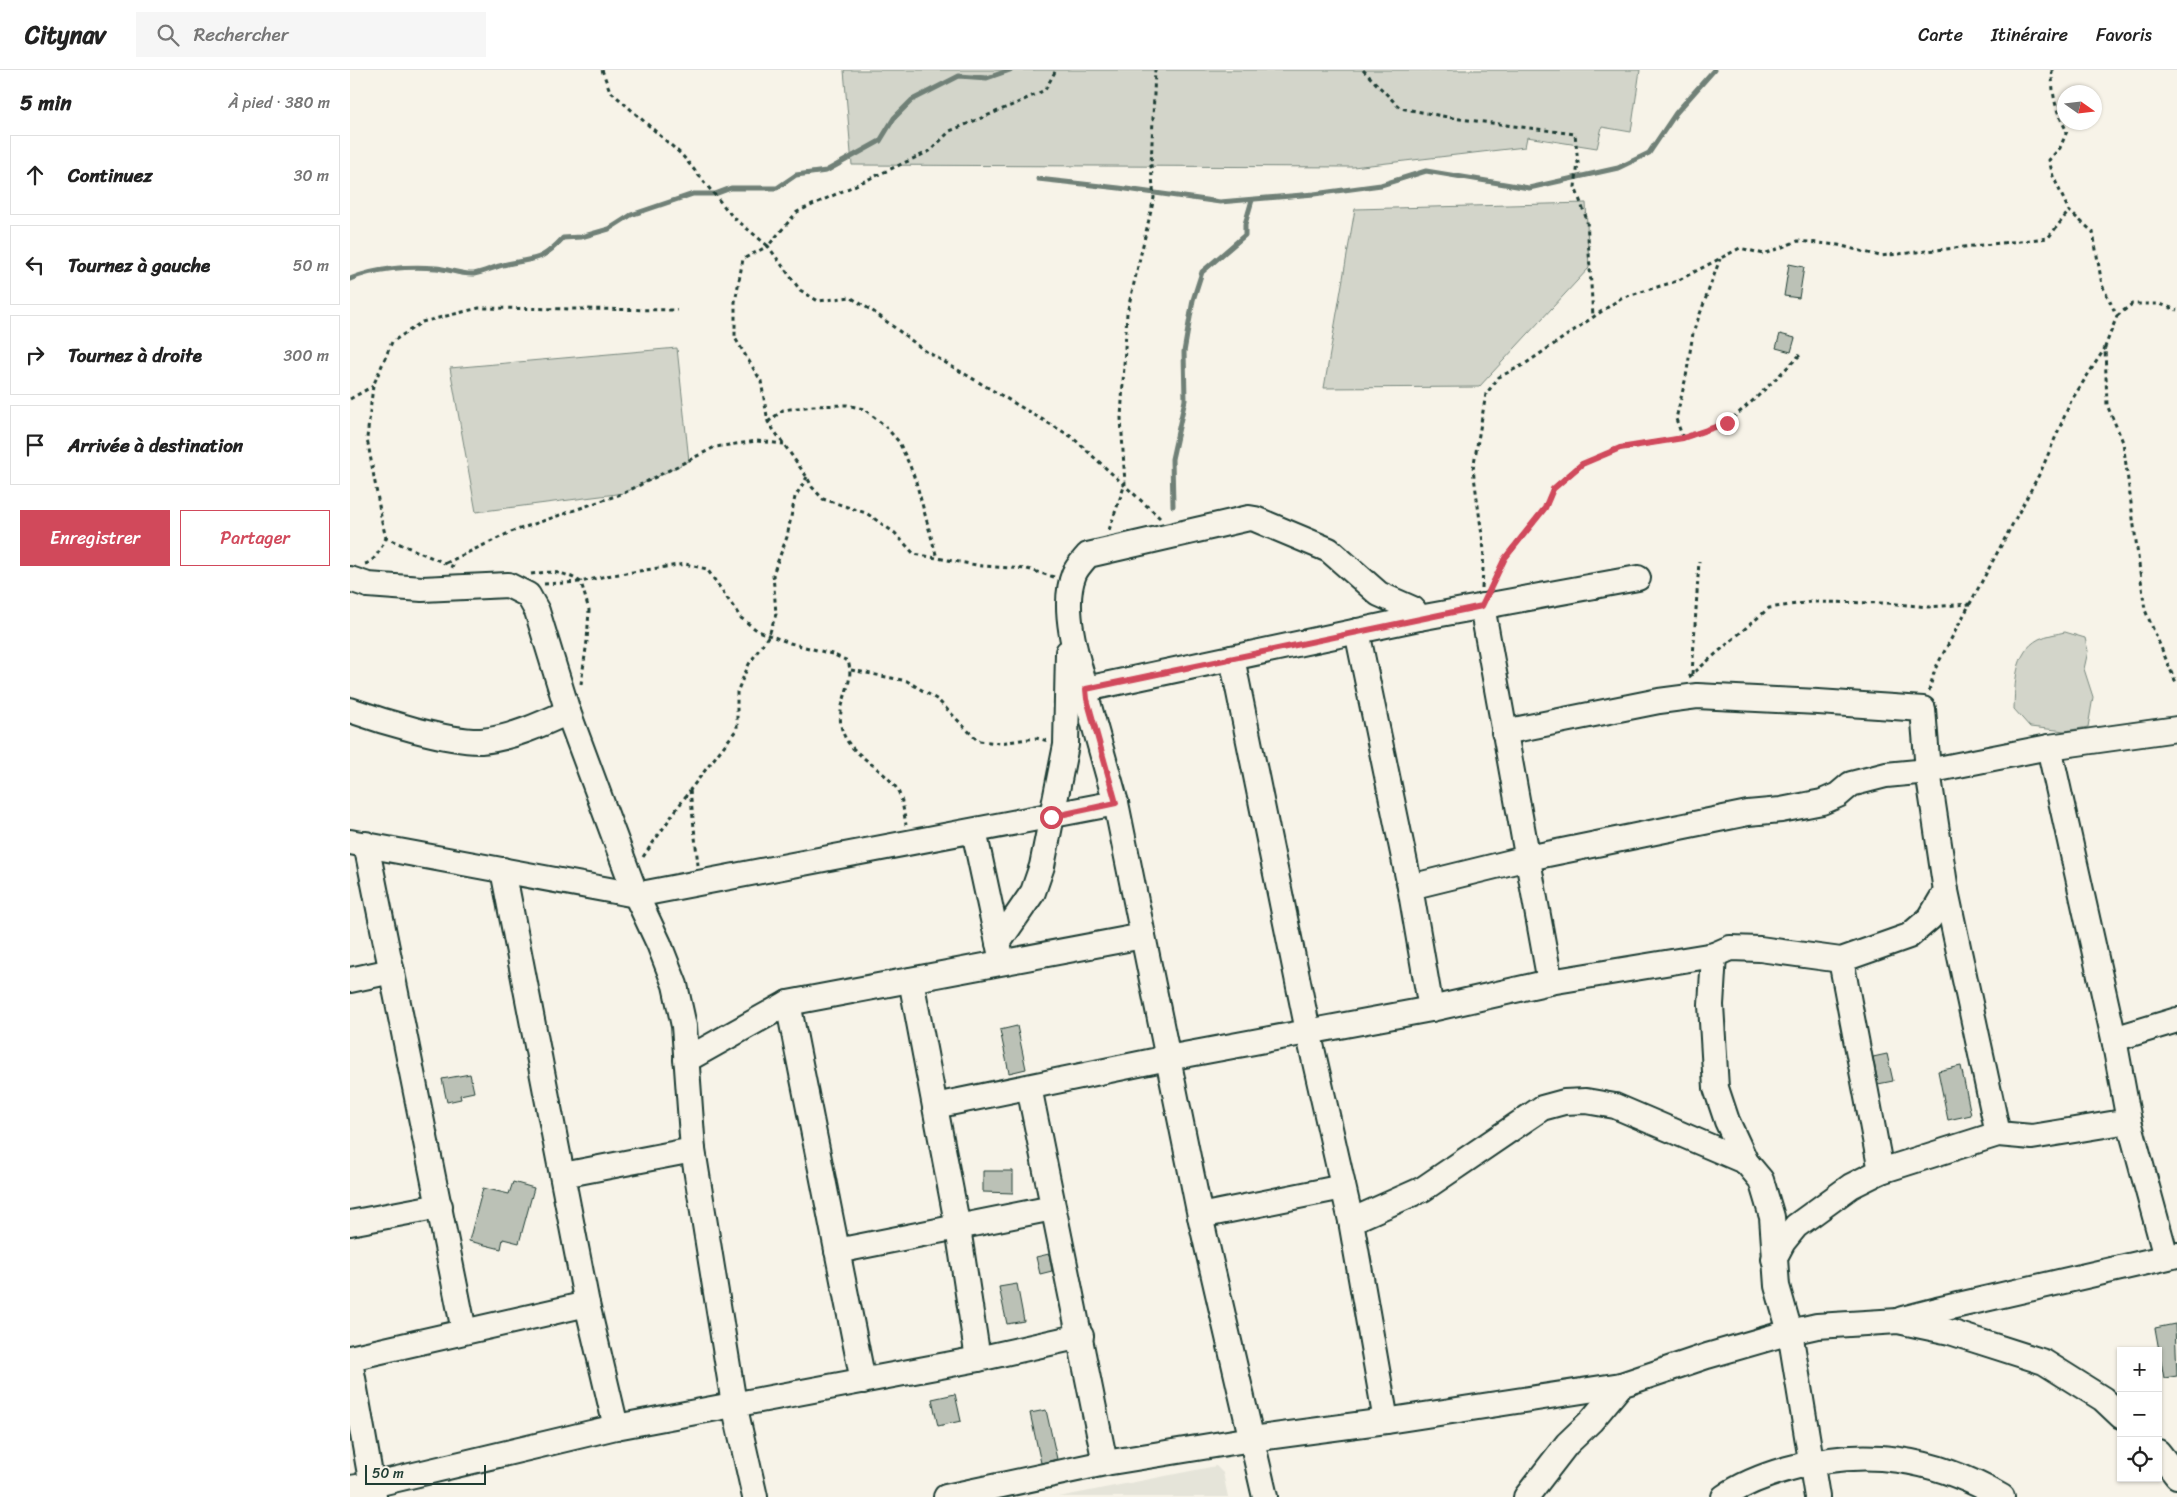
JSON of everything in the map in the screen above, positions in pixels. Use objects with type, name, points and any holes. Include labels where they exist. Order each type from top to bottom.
[{"type":"street","points":[[1000,953],[1033,892],[1042,866],[1066,745],[1068,658],[1066,610],[1077,568],[1088,555],[1255,519],[1329,550],[1379,594],[1412,609],[1419,618]]},
{"type":"street","points":[[353,572],[368,585],[422,590],[508,585],[528,595],[537,611],[568,712],[636,895],[659,944],[675,986],[684,1026],[693,1150],[734,1404],[755,1497]]},
{"type":"street","points":[[1086,689],[1419,618],[1638,578]]},
{"type":"street","points":[[1071,590],[1072,635],[1087,699],[1116,803],[1200,1216],[1265,1497]]},
{"type":"street","points":[[1482,606],[1550,982]]},
{"type":"street","points":[[1357,631],[1410,887],[1431,1009]]},
{"type":"street","points":[[1232,658],[1308,1031],[1351,1221],[1386,1421]]},
{"type":"street","points":[[1504,732],[1659,701],[1691,683],[1818,702],[1923,709],[1928,771],[1946,891],[1998,1134]]},
{"type":"street","points":[[350,710],[453,738],[481,740],[530,729],[568,712]]},
{"type":"street","points":[[1410,887],[1528,858],[1748,813],[1781,810],[1822,802],[1838,795],[1851,784],[1886,775],[1928,771],[2049,747],[2177,729]]},
{"type":"street","points":[[946,1497],[1106,1463],[1252,1439],[1386,1421],[1621,1385],[1708,1356],[1790,1332],[1817,1326],[1898,1321],[1946,1308],[2171,1256],[2129,1121],[2114,1039],[2049,747]]},
{"type":"street","points":[[464,1331],[392,971],[358,843],[636,895],[1051,817],[1116,803]]},
{"type":"street","points":[[974,831],[1000,953]]},
{"type":"street","points":[[503,870],[587,1304],[616,1427]]},
{"type":"street","points":[[935,1106],[1168,1058],[1431,1009],[1550,982],[1714,955],[1730,948],[1760,949],[1841,960],[1909,936],[1930,918],[1946,891]]},
{"type":"street","points":[[686,1060],[788,1003],[911,980],[1000,953],[1143,936]]},
{"type":"street","points":[[1714,955],[1711,1005],[1716,1088],[1746,1162],[1761,1180],[1772,1217],[1777,1286],[1790,1332],[1797,1383],[1813,1462],[1817,1497]]},
{"type":"street","points":[[1841,960],[1881,1171]]},
{"type":"street","points":[[350,980],[392,971]]},
{"type":"street","points":[[911,980],[958,1228],[978,1359]]},
{"type":"street","points":[[788,1003],[863,1381]]},
{"type":"street","points":[[2114,1039],[2177,1020]]},
{"type":"street","points":[[1029,1087],[1106,1463]]},
{"type":"street","points":[[1351,1221],[1422,1189],[1542,1108],[1564,1102],[1586,1101],[1615,1106],[1746,1162]]},
{"type":"street","points":[[1774,1259],[1783,1242],[1796,1226],[1844,1190],[1881,1171],[1998,1134],[2032,1137],[2129,1121]]},
{"type":"street","points":[[563,1175],[693,1150]]},
{"type":"street","points":[[1200,1216],[1343,1187]]},
{"type":"street","points":[[350,1224],[440,1206]]},
{"type":"street","points":[[837,1252],[1053,1208]]},
{"type":"street","points":[[587,1304],[464,1331],[350,1360],[365,1490],[616,1427],[978,1359],[1081,1336]]},
{"type":"street","points":[[1898,1321],[1950,1332],[2044,1362],[2102,1399],[2117,1412]]},
{"type":"street","points":[[1526,1497],[1567,1444],[1591,1421],[1621,1385]]},
{"type":"street","points":[[1724,1497],[1768,1474],[1813,1462],[1854,1457],[1896,1458],[1936,1467],[1975,1482],[2002,1497]]},
{"type":"street","points":[[2162,1457],[2177,1476]]},
{"type":"path","points":[[602,70],[610,91],[682,155],[732,216],[768,246],[800,290],[818,301],[850,297],[874,312],[924,350],[1072,437],[1125,484],[1177,535]]},
{"type":"path","points":[[1056,70],[1045,90],[950,131],[930,151],[856,187],[797,212],[768,246],[743,259],[735,302],[734,338],[761,381],[768,422],[822,499],[866,513],[894,533],[914,554],[982,566],[1027,569],[1071,590]]},
{"type":"path","points":[[1088,555],[1109,531],[1125,484],[1121,418],[1127,313],[1154,198],[1151,166],[1155,70]]},
{"type":"path","points":[[1363,70],[1400,108],[1452,118],[1575,134],[1578,164],[1575,187],[1587,220],[1594,318]]},
{"type":"path","points":[[2052,70],[2052,92],[2058,116],[2067,131],[2060,148],[2049,160],[2053,176],[2069,211],[2093,232],[2102,285],[2117,316]]},
{"type":"path","points":[[1482,606],[1484,550],[1473,469],[1486,394],[1499,377],[1525,364],[1621,298],[1677,281],[1740,248],[1764,254],[1798,241],[1838,245],[1880,256],[2048,238],[2069,211]]},
{"type":"path","points":[[1683,438],[1676,419],[1693,333],[1721,258]]},
{"type":"path","points":[[1923,709],[1935,669],[2041,471],[2071,401],[2105,348],[2117,316],[2132,304],[2160,304],[2177,310]]},
{"type":"path","points":[[353,572],[369,562],[378,553],[386,538],[367,438],[373,386],[392,342],[422,322],[479,308],[677,310]]},
{"type":"path","points":[[2105,348],[2107,405],[2123,442],[2145,610],[2177,685]]},
{"type":"path","points":[[1482,606],[1505,558],[1545,508],[1553,489],[1582,464],[1620,448],[1683,438],[1727,423],[1802,353]]},
{"type":"path","points":[[350,399],[373,386]]},
{"type":"path","points":[[768,422],[783,410],[812,406],[847,405],[864,409],[884,425],[899,442],[913,474],[938,558]]},
{"type":"path","points":[[446,564],[512,532],[624,493],[715,447],[757,441],[784,444]]},
{"type":"path","points":[[637,863],[647,853],[690,790],[737,729],[737,692],[748,664],[769,635],[776,614],[773,574],[787,537],[795,497],[807,477]]},
{"type":"path","points":[[386,538],[446,564],[463,569]]},
{"type":"path","points":[[1691,683],[1699,561]]},
{"type":"path","points":[[525,575],[552,571],[567,574],[581,582],[606,576],[686,564],[707,569],[741,618],[758,631],[832,654],[848,662],[851,670],[839,720],[846,741],[898,791],[911,843]]},
{"type":"path","points":[[580,687],[588,641],[588,610],[581,582]]},
{"type":"path","points":[[1691,683],[1769,608],[1811,602],[1887,603],[1928,607],[1970,604]]},
{"type":"path","points":[[851,670],[907,682],[938,700],[978,741],[1000,743],[1036,738],[1066,745]]},
{"type":"path","points":[[690,790],[700,883]]},
{"type":"shaded area","points":[[844,70],[1640,70],[1631,132],[1602,127],[1597,148],[1527,137],[1525,147],[1353,167],[852,165]]},
{"type":"shaded area","points":[[1586,203],[1589,268],[1479,387],[1324,388],[1355,209]]},
{"type":"shaded area","points":[[677,348],[689,461],[624,493],[476,512],[450,368]]},
{"type":"shaded area","points":[[2065,632],[2085,638],[2088,651],[2084,669],[2093,697],[2088,727],[2065,731],[2030,727],[2014,709],[2016,680],[2020,661],[2031,645],[2039,639]]},
{"type":"shaded area","points":[[1216,1466],[1223,1473],[1228,1497],[1059,1497]]},
{"type":"building","points":[[1789,264],[1804,267],[1799,298],[1784,296]]},
{"type":"building","points":[[1780,334],[1795,338],[1791,352],[1776,348]]},
{"type":"building","points":[[1017,1026],[1026,1069],[1009,1073],[1000,1030]]},
{"type":"building","points":[[1887,1054],[1893,1081],[1878,1084],[1873,1057]]},
{"type":"building","points":[[1961,1066],[1971,1115],[1948,1120],[1938,1071]]},
{"type":"building","points":[[470,1074],[474,1092],[460,1095],[461,1099],[447,1102],[442,1079]]},
{"type":"building","points":[[983,1171],[1013,1171],[1013,1193],[983,1192]]},
{"type":"building","points":[[513,1182],[534,1188],[519,1243],[503,1239],[501,1249],[469,1241],[483,1188],[509,1194]]},
{"type":"building","points":[[1049,1254],[1052,1271],[1040,1274],[1036,1257]]},
{"type":"building","points":[[1017,1284],[1024,1321],[1007,1324],[999,1287]]},
{"type":"building","points":[[2175,1324],[2177,1376],[2164,1378],[2162,1347],[2158,1347],[2155,1328]]},
{"type":"building","points":[[955,1394],[961,1421],[938,1426],[932,1399]]},
{"type":"building","points":[[1046,1410],[1057,1459],[1041,1463],[1030,1413]]},
{"type":"waterway","points":[[350,279],[370,272],[415,267],[474,274],[542,256],[563,238],[581,237],[609,229],[631,215],[693,194],[715,194],[731,188],[777,188],[796,175],[826,171],[880,141],[894,118],[912,100],[959,76],[987,78],[1010,70]]},
{"type":"waterway","points":[[1038,179],[1220,202],[1314,194],[1381,185],[1426,171],[1529,188],[1618,168],[1649,153],[1676,113],[1714,70]]},
{"type":"waterway","points":[[1173,506],[1172,459],[1185,400],[1184,352],[1193,300],[1202,272],[1245,235],[1245,224],[1252,200]]},
{"type":"route","points":[[1051,817],[1116,803],[1087,699],[1086,689],[1482,606],[1505,558],[1545,508],[1553,489],[1582,464],[1620,448],[1683,438],[1727,423]]}]
